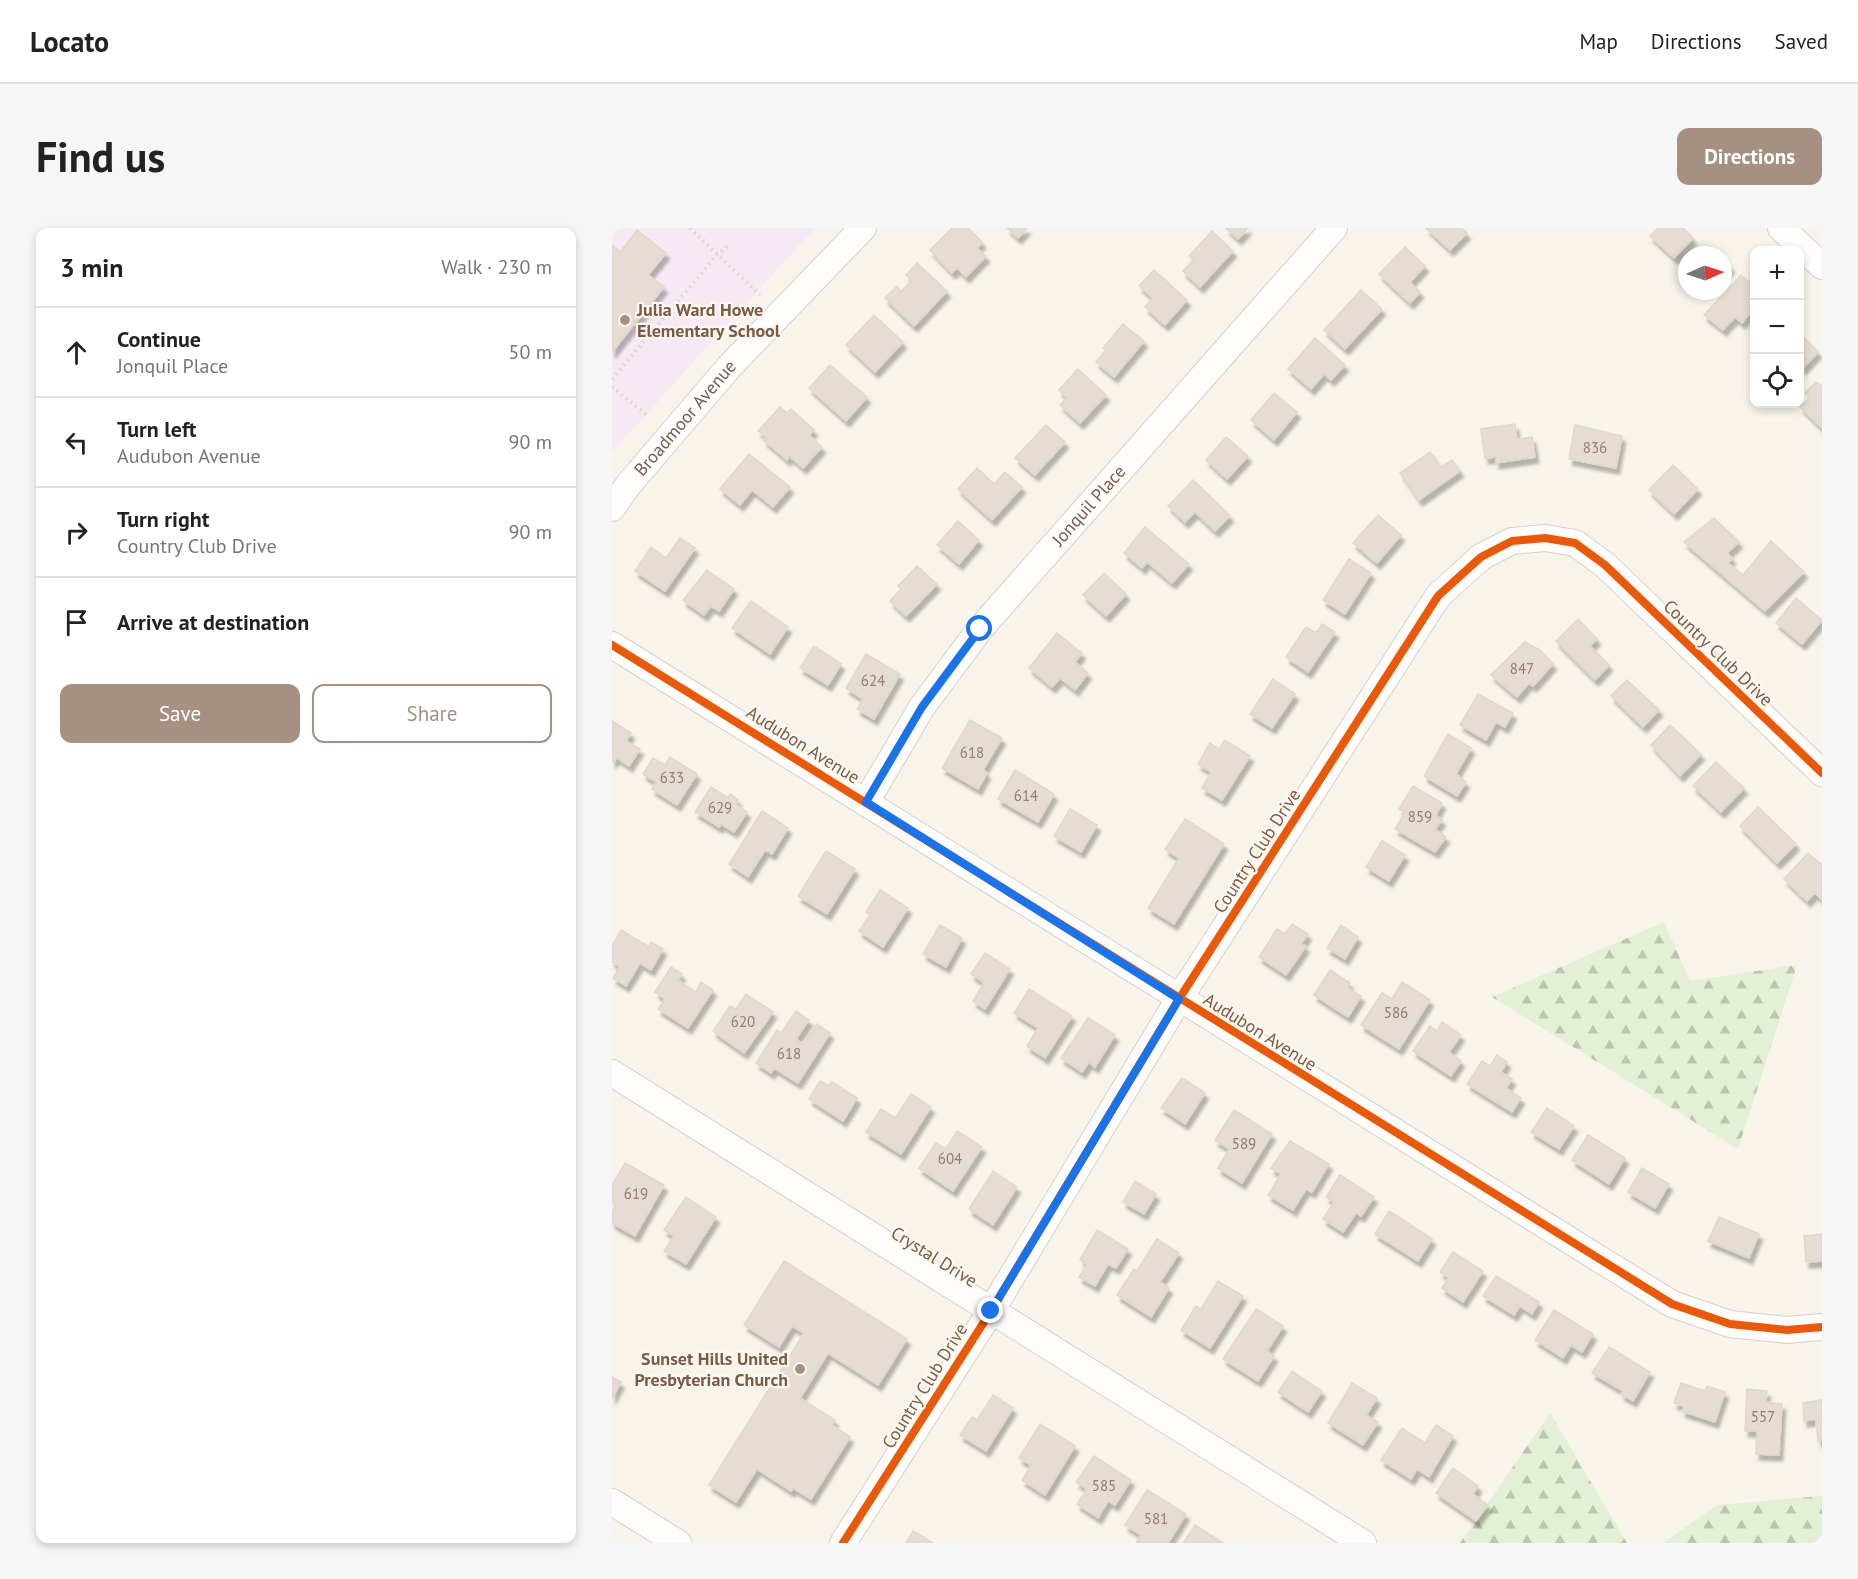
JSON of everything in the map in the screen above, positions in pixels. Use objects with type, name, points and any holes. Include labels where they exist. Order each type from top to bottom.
[{"type":"street","name":"Broadmoor Avenue","points":[[612,508],[629,484],[729,367],[863,228]]},
{"type":"street","name":"Jonquil Place","points":[[866,802],[922,707],[980,629],[1334,228]]},
{"type":"street","points":[[1781,228],[1822,266]]},
{"type":"street","name":"Country Club Drive","points":[[843,1543],[991,1311],[1179,999],[1438,596],[1481,557],[1512,541],[1545,538],[1575,543],[1605,565],[1822,773]]},
{"type":"street","name":"Audubon Avenue","points":[[612,645],[1672,1304],[1730,1324],[1787,1330],[1822,1327]]},
{"type":"street","name":"Crystal Drive","points":[[612,1073],[1363,1543]]},
{"type":"street","points":[[612,1502],[678,1543]]},
{"type":"path","points":[[690,228],[760,295]]},
{"type":"path","points":[[612,379],[717,255],[729,245]]},
{"type":"path","points":[[612,387],[648,416]]},
{"type":"shaded area","points":[[612,228],[815,228],[612,452]]},
{"type":"green space","points":[[1664,922],[1690,981],[1797,965],[1738,1149],[1492,997]]},
{"type":"green space","points":[[1550,1413],[1627,1543],[1460,1543]]},
{"type":"green space","points":[[1822,1496],[1822,1543],[1663,1543],[1717,1505]]},
{"type":"building","points":[[952,228],[968,228],[982,242],[977,248],[986,256],[966,277],[957,268],[952,273],[930,250]]},
{"type":"building","points":[[1007,228],[1027,228],[1018,238]]},
{"type":"building","points":[[1226,228],[1248,228],[1238,239]]},
{"type":"building","points":[[1426,228],[1461,228],[1467,233],[1450,250]]},
{"type":"building","points":[[1658,228],[1683,228],[1693,238],[1685,246],[1678,246],[1678,254],[1674,258],[1650,236]]},
{"type":"building","name":"Julia Ward Howe Elementary School","points":[[637,230],[666,253],[648,275],[664,287],[612,352],[612,245],[620,252]]},
{"type":"building","points":[[1212,231],[1233,251],[1200,287],[1183,271],[1194,260],[1189,256]]},
{"type":"building","points":[[1405,247],[1425,266],[1410,282],[1420,292],[1410,303],[1379,274]]},
{"type":"building","points":[[917,263],[947,291],[914,326],[885,298],[897,286],[901,291],[912,281],[906,275]]},
{"type":"building","points":[[1154,270],[1187,300],[1165,325],[1145,307],[1153,298],[1139,286]]},
{"type":"building","points":[[1741,275],[1750,283],[1750,313],[1742,323],[1735,317],[1723,330],[1704,315],[1718,300],[1732,300],[1732,285]]},
{"type":"building","points":[[1361,290],[1382,309],[1345,349],[1324,330]]},
{"type":"building","points":[[874,315],[903,342],[875,372],[846,345]]},
{"type":"building","points":[[1123,324],[1144,341],[1114,377],[1096,362],[1106,350],[1103,348]]},
{"type":"building","points":[[1315,338],[1345,365],[1331,380],[1324,374],[1311,389],[1288,369]]},
{"type":"building","points":[[1804,338],[1818,352],[1804,367]]},
{"type":"building","points":[[830,365],[867,397],[846,421],[809,388]]},
{"type":"building","points":[[1078,369],[1106,395],[1080,423],[1060,405],[1067,398],[1059,390]]},
{"type":"building","points":[[1816,382],[1822,386],[1822,428],[1801,408],[1804,408],[1804,403],[1810,397],[1805,393]]},
{"type":"building","points":[[1274,393],[1297,412],[1274,440],[1251,420]]},
{"type":"building","points":[[780,407],[787,413],[791,409],[814,430],[809,435],[822,447],[803,468],[789,456],[787,460],[764,440],[766,437],[758,431]]},
{"type":"building","points":[[1515,424],[1517,439],[1532,437],[1535,457],[1496,463],[1496,457],[1485,458],[1481,429]]},
{"type":"building","points":[[1046,425],[1065,442],[1035,475],[1015,458]]},
{"type":"building","points":[[1575,425],[1622,436],[1616,468],[1569,459]]},
{"type":"building","points":[[1226,437],[1248,456],[1227,479],[1206,460]]},
{"type":"building","points":[[1430,452],[1441,467],[1452,460],[1460,471],[1419,500],[1400,473]]},
{"type":"building","points":[[749,454],[790,487],[773,507],[752,490],[740,505],[720,489]]},
{"type":"building","points":[[1673,465],[1698,489],[1674,514],[1649,490]]},
{"type":"building","points":[[977,468],[994,484],[1005,472],[1022,487],[992,520],[958,489]]},
{"type":"building","points":[[1193,480],[1230,516],[1215,531],[1195,512],[1185,522],[1168,506]]},
{"type":"building","points":[[1378,515],[1401,535],[1377,563],[1353,543]]},
{"type":"building","points":[[1714,518],[1739,542],[1727,553],[1732,558],[1728,563],[1743,575],[1771,541],[1804,572],[1765,611],[1684,542]]},
{"type":"building","points":[[958,521],[979,540],[959,564],[937,545]]},
{"type":"building","points":[[1145,527],[1189,564],[1172,583],[1147,562],[1142,568],[1124,553]]},
{"type":"building","points":[[680,538],[695,548],[665,591],[635,571],[651,547],[666,558]]},
{"type":"building","points":[[1349,559],[1371,573],[1345,614],[1323,600]]},
{"type":"building","points":[[917,566],[937,584],[906,616],[890,601],[901,589],[898,586]]},
{"type":"building","points":[[707,570],[734,589],[719,611],[711,606],[704,615],[683,600]]},
{"type":"building","points":[[1104,573],[1126,594],[1106,616],[1083,595]]},
{"type":"building","points":[[1796,598],[1822,620],[1802,644],[1776,623]]},
{"type":"building","points":[[751,601],[788,627],[770,654],[732,628]]},
{"type":"building","points":[[1578,619],[1597,639],[1590,646],[1609,665],[1595,680],[1556,641]]},
{"type":"building","points":[[1322,624],[1335,632],[1308,672],[1286,657],[1306,627],[1316,633]]},
{"type":"building","points":[[1057,633],[1082,653],[1075,662],[1088,673],[1075,690],[1060,678],[1052,687],[1029,668]]},
{"type":"building","points":[[1525,642],[1540,650],[1553,664],[1533,686],[1529,683],[1517,697],[1491,675]]},
{"type":"building","points":[[814,646],[841,664],[828,685],[800,668]]},
{"type":"building","points":[[866,654],[900,674],[874,719],[857,709],[863,699],[846,688]]},
{"type":"building","points":[[1273,679],[1295,694],[1272,728],[1250,714]]},
{"type":"building","points":[[1627,680],[1659,710],[1643,727],[1611,696]]},
{"type":"building","points":[[1478,694],[1513,713],[1505,727],[1496,722],[1486,740],[1460,725]]},
{"type":"building","points":[[970,720],[1002,738],[983,770],[987,773],[978,789],[942,768]]},
{"type":"building","points":[[612,721],[631,733],[626,741],[640,749],[629,766],[617,758],[612,762]]},
{"type":"building","points":[[1670,725],[1701,754],[1680,776],[1651,745]]},
{"type":"building","points":[[1448,734],[1471,748],[1456,774],[1466,782],[1457,796],[1424,776]]},
{"type":"building","points":[[1225,740],[1250,756],[1222,800],[1202,788],[1211,772],[1198,764],[1210,743],[1219,749]]},
{"type":"building","points":[[670,757],[697,774],[677,805],[652,789],[656,782],[643,774],[653,758],[665,765]]},
{"type":"building","points":[[1716,762],[1744,788],[1721,812],[1693,786]]},
{"type":"building","points":[[1015,770],[1054,794],[1038,822],[998,799]]},
{"type":"building","points":[[1413,786],[1442,803],[1436,815],[1442,820],[1435,829],[1446,837],[1435,852],[1395,829],[1405,812],[1399,809]]},
{"type":"building","points":[[711,787],[728,798],[730,794],[738,800],[735,804],[747,812],[734,832],[721,824],[719,827],[695,812]]},
{"type":"building","points":[[1758,807],[1796,844],[1777,863],[1740,826]]},
{"type":"building","points":[[1070,809],[1097,825],[1081,852],[1054,836]]},
{"type":"building","points":[[762,811],[788,828],[772,854],[765,850],[748,877],[729,864]]},
{"type":"building","points":[[1185,819],[1224,844],[1174,924],[1148,908],[1179,858],[1165,849]]},
{"type":"building","points":[[1382,841],[1405,855],[1389,881],[1366,867]]},
{"type":"building","points":[[826,851],[855,869],[827,914],[798,896]]},
{"type":"building","points":[[1808,853],[1822,865],[1822,900],[1815,893],[1807,901],[1784,879]]},
{"type":"building","points":[[880,890],[908,908],[883,947],[859,931],[870,915],[866,912]]},
{"type":"building","points":[[1292,924],[1308,934],[1301,944],[1306,946],[1286,975],[1259,957],[1277,929],[1285,934]]},
{"type":"building","points":[[940,925],[962,938],[946,967],[923,954]]},
{"type":"building","points":[[1341,925],[1358,937],[1345,959],[1327,948]]},
{"type":"building","points":[[621,930],[649,947],[651,942],[663,949],[651,970],[640,963],[626,986],[613,978],[620,966],[612,962],[612,946]]},
{"type":"building","points":[[985,953],[1010,969],[985,1009],[973,1001],[984,983],[971,974]]},
{"type":"building","points":[[671,967],[682,974],[678,980],[696,992],[701,982],[713,990],[688,1028],[658,1009],[665,999],[655,992]]},
{"type":"building","points":[[1330,970],[1350,983],[1347,988],[1361,996],[1348,1017],[1314,995]]},
{"type":"building","points":[[1402,982],[1430,1000],[1399,1049],[1361,1025],[1382,993],[1392,999]]},
{"type":"building","points":[[1029,989],[1072,1016],[1045,1058],[1027,1046],[1038,1028],[1014,1013]]},
{"type":"building","points":[[746,994],[773,1012],[744,1053],[713,1031],[730,1006],[736,1009]]},
{"type":"building","points":[[796,1011],[809,1020],[796,1039],[803,1044],[817,1024],[830,1033],[798,1083],[774,1068],[771,1073],[756,1063],[777,1030],[781,1033]]},
{"type":"building","points":[[1088,1018],[1115,1035],[1095,1067],[1089,1062],[1082,1072],[1061,1058]]},
{"type":"building","points":[[1442,1022],[1461,1035],[1449,1052],[1461,1061],[1451,1076],[1413,1051],[1430,1026],[1437,1031]]},
{"type":"building","points":[[1497,1055],[1507,1062],[1501,1072],[1512,1079],[1506,1088],[1521,1098],[1512,1112],[1467,1084],[1482,1061],[1490,1066]]},
{"type":"building","points":[[1182,1078],[1205,1093],[1185,1124],[1161,1108]]},
{"type":"building","points":[[820,1081],[829,1086],[832,1082],[857,1098],[843,1121],[809,1099]]},
{"type":"building","points":[[911,1094],[931,1107],[901,1154],[866,1132],[881,1109],[895,1118]]},
{"type":"building","points":[[1547,1108],[1574,1126],[1559,1149],[1531,1132]]},
{"type":"building","points":[[1234,1110],[1272,1134],[1242,1183],[1218,1168],[1229,1149],[1215,1140]]},
{"type":"building","points":[[957,1131],[982,1147],[953,1191],[919,1168],[936,1143],[946,1149]]},
{"type":"building","points":[[1588,1135],[1625,1158],[1609,1184],[1572,1160]]},
{"type":"building","points":[[1290,1141],[1329,1164],[1312,1192],[1306,1189],[1293,1210],[1268,1195],[1281,1174],[1271,1168]]},
{"type":"building","points":[[625,1163],[664,1185],[635,1236],[612,1223],[612,1212],[616,1204],[612,1202],[612,1185]]},
{"type":"building","points":[[1642,1168],[1669,1184],[1655,1208],[1628,1192]]},
{"type":"building","points":[[993,1171],[1017,1187],[993,1225],[969,1209]]},
{"type":"building","points":[[1340,1175],[1374,1197],[1361,1216],[1356,1213],[1343,1232],[1323,1219],[1334,1202],[1326,1197]]},
{"type":"building","points":[[1135,1181],[1156,1194],[1144,1214],[1123,1202]]},
{"type":"building","points":[[686,1197],[716,1217],[686,1264],[664,1251],[674,1236],[664,1230]]},
{"type":"building","points":[[1389,1211],[1432,1239],[1418,1261],[1375,1234]]},
{"type":"building","points":[[1719,1217],[1759,1234],[1749,1258],[1708,1241]]},
{"type":"building","points":[[1097,1230],[1128,1249],[1116,1268],[1108,1264],[1095,1286],[1079,1277],[1087,1264],[1080,1260]]},
{"type":"building","points":[[1822,1234],[1822,1261],[1806,1262],[1804,1236]]},
{"type":"building","points":[[1157,1239],[1179,1253],[1160,1282],[1169,1288],[1151,1317],[1117,1295],[1134,1269],[1137,1271]]},
{"type":"building","points":[[1453,1252],[1483,1271],[1463,1302],[1442,1288],[1449,1278],[1440,1272]]},
{"type":"building","name":"Sunset Hills United Presbyterian Church","points":[[784,1261],[907,1339],[878,1385],[828,1353],[800,1398],[835,1420],[832,1425],[850,1437],[811,1499],[793,1488],[791,1491],[757,1469],[736,1502],[709,1485],[804,1333],[792,1326],[779,1347],[744,1325]]},
{"type":"building","points":[[1496,1276],[1539,1302],[1532,1314],[1520,1306],[1514,1315],[1483,1296]]},
{"type":"building","points":[[1218,1281],[1243,1296],[1210,1348],[1181,1330],[1196,1306],[1201,1309]]},
{"type":"building","points":[[1256,1309],[1283,1326],[1267,1351],[1274,1356],[1258,1381],[1223,1359]]},
{"type":"building","points":[[1554,1310],[1593,1334],[1582,1352],[1571,1345],[1563,1358],[1535,1340]]},
{"type":"building","points":[[1609,1347],[1650,1372],[1633,1401],[1621,1394],[1623,1391],[1592,1373]]},
{"type":"building","points":[[1292,1371],[1322,1391],[1308,1412],[1278,1392]]},
{"type":"building","points":[[612,1377],[621,1382],[612,1398]]},
{"type":"building","points":[[1352,1383],[1377,1398],[1366,1415],[1378,1422],[1363,1445],[1328,1423]]},
{"type":"building","points":[[1681,1383],[1705,1391],[1707,1386],[1725,1392],[1715,1422],[1682,1411],[1684,1406],[1674,1403]]},
{"type":"building","points":[[1747,1389],[1767,1391],[1766,1402],[1782,1404],[1779,1455],[1756,1454],[1757,1431],[1745,1431]]},
{"type":"building","points":[[993,1395],[1013,1408],[986,1451],[960,1435],[972,1417],[977,1420]]},
{"type":"building","points":[[1822,1400],[1822,1440],[1818,1441],[1816,1419],[1804,1421],[1803,1403]]},
{"type":"building","points":[[1040,1424],[1075,1446],[1045,1495],[1022,1480],[1031,1465],[1019,1458]]},
{"type":"building","points":[[1436,1425],[1453,1436],[1429,1477],[1417,1469],[1411,1479],[1381,1460],[1402,1428],[1425,1443]]},
{"type":"building","points":[[1094,1456],[1131,1480],[1115,1505],[1108,1501],[1098,1518],[1077,1504],[1087,1489],[1076,1482]]},
{"type":"building","points":[[1453,1468],[1478,1486],[1473,1494],[1488,1505],[1476,1521],[1436,1493]]},
{"type":"building","points":[[1147,1490],[1186,1514],[1168,1543],[1136,1543],[1141,1535],[1125,1525]]},
{"type":"building","points":[[1195,1525],[1223,1543],[1183,1543]]},
{"type":"building","points":[[913,1531],[933,1543],[906,1543]]},
{"type":"cycle path","points":[[843,1543],[991,1311],[1179,999],[1438,596],[1481,557],[1512,541],[1545,538],[1575,543],[1605,565],[1822,773]]},
{"type":"cycle path","points":[[612,645],[1672,1304],[1730,1324],[1787,1330],[1822,1327]]},
{"type":"place","name":"Julia Ward Howe Elementary School","points":[[625,320]]},
{"type":"place","name":"Sunset Hills United Presbyterian Church","points":[[800,1369]]},
{"type":"route","points":[[980,629],[922,707],[866,802],[1179,999],[991,1311]]}]
